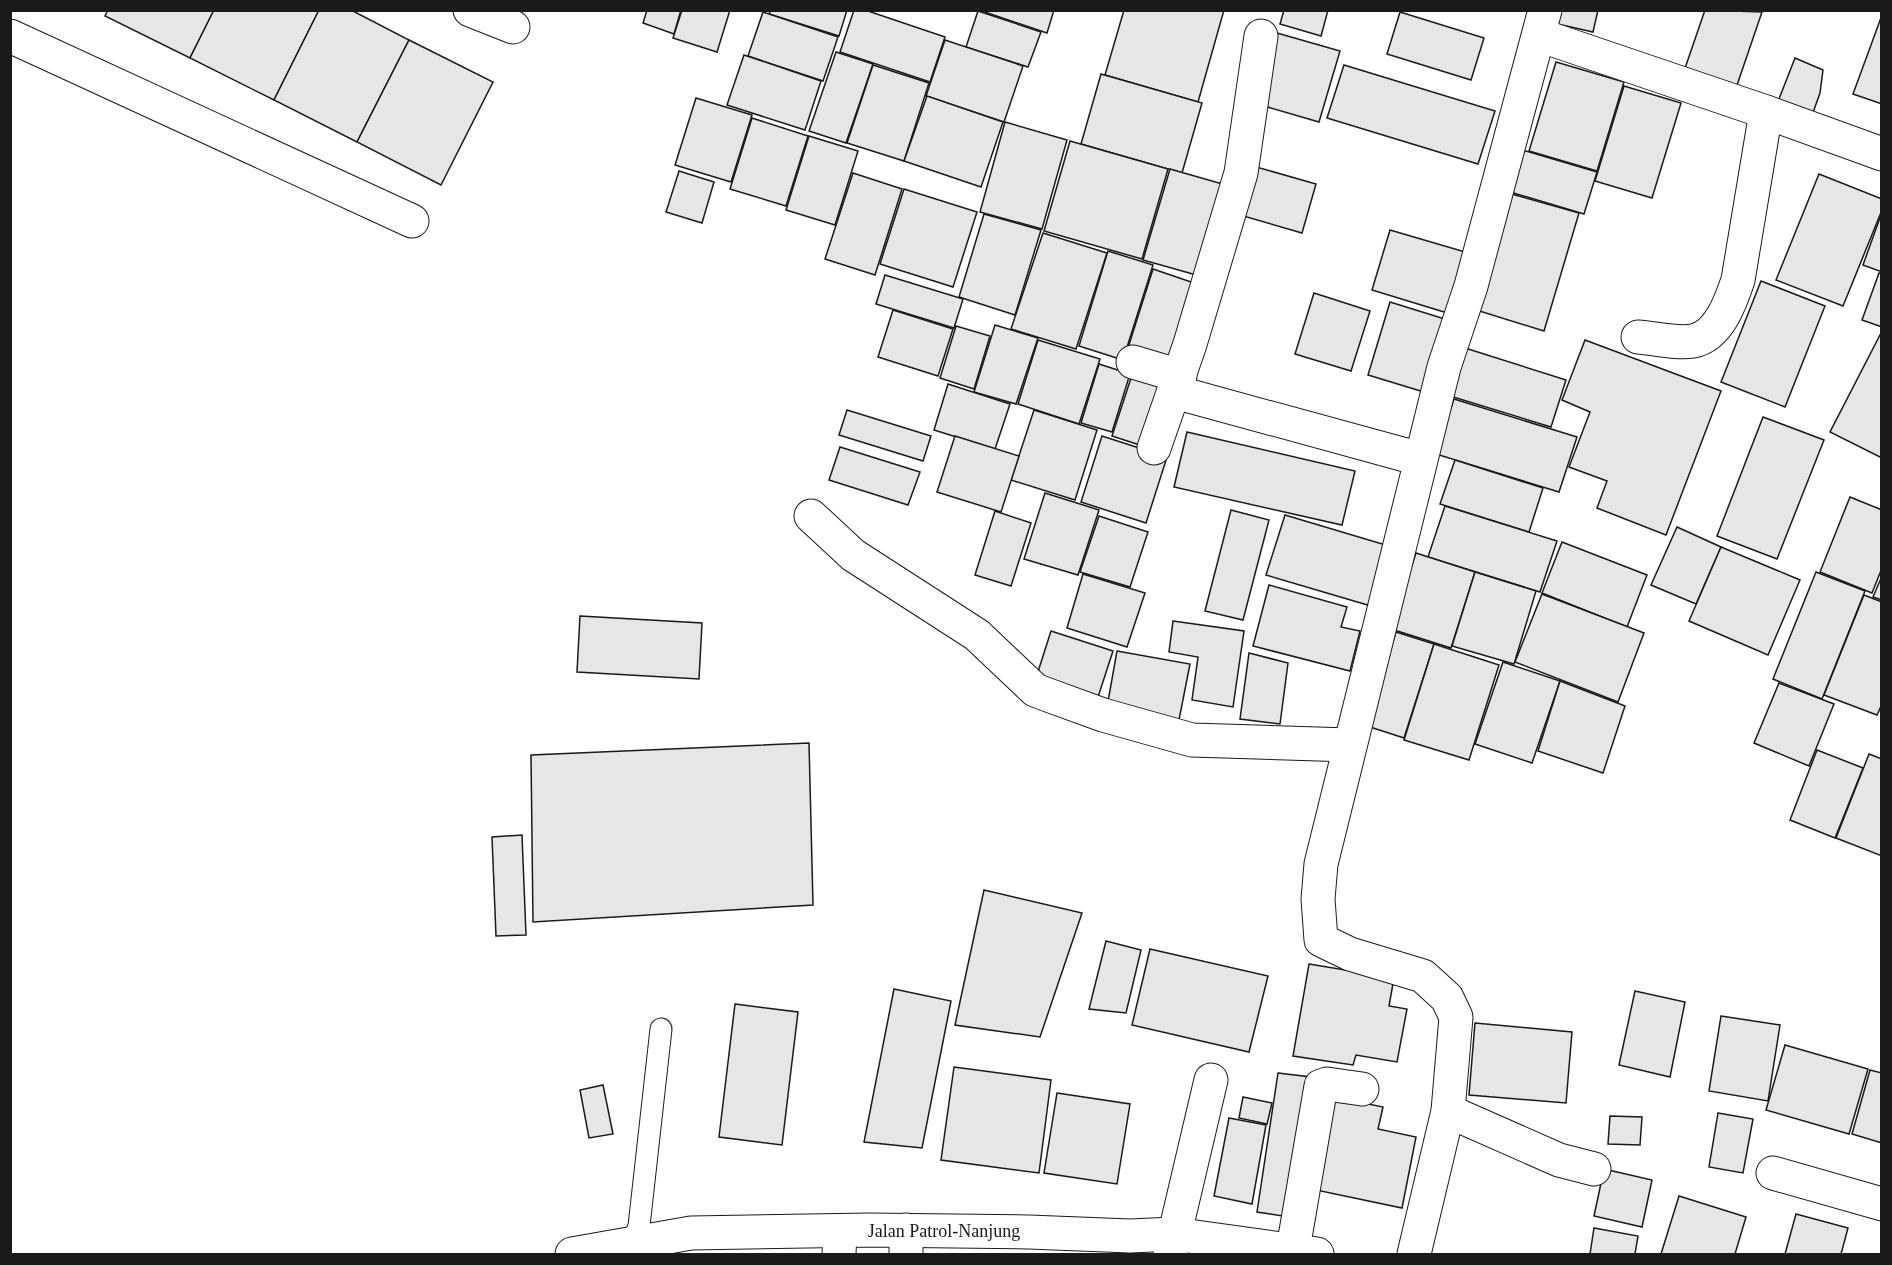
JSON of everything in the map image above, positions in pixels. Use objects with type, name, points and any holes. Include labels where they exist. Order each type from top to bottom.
[{"type":"street","points":[[470,10],[513,27]]},
{"type":"street","points":[[1414,1254],[1448,1111],[1456,1017],[1447,998],[1423,976],[1350,954],[1321,940],[1318,899],[1321,864],[1443,367],[1471,286],[1542,23],[1766,112],[1881,154]]},
{"type":"street","points":[[10,36],[412,221]]},
{"type":"street","points":[[1154,448],[1178,384],[1241,173],[1262,36]]},
{"type":"street","points":[[1638,337],[1693,341],[1706,336],[1731,302],[1738,280],[1766,112]]},
{"type":"street","points":[[1133,362],[1178,384],[1420,459]]},
{"type":"street","points":[[811,516],[853,555],[977,635],[1035,690],[1192,740],[1350,745]]},
{"type":"street","points":[[1172,1244],[1211,1080]]},
{"type":"street","points":[[1305,1252],[1321,1086],[1327,1084],[1362,1089]]},
{"type":"street","points":[[1448,1111],[1558,1160],[1594,1169]]},
{"type":"street","points":[[1773,1173],[1881,1204]]},
{"type":"street","name":"Jalan Patrol-Nanjung","points":[[572,1254],[691,1233],[839,1243],[1130,1236],[1172,1244],[1305,1252]]},
{"type":"lane","points":[[633,1242],[639,1226],[661,1029]]},
{"type":"building","points":[[108,10],[214,10],[190,58],[105,16]]},
{"type":"building","points":[[214,10],[319,10],[274,100],[190,58]]},
{"type":"building","points":[[319,10],[351,10],[409,40],[357,142],[274,100]]},
{"type":"building","points":[[647,10],[681,10],[674,34],[643,23]]},
{"type":"building","points":[[682,10],[730,10],[717,52],[673,38]]},
{"type":"building","points":[[771,10],[847,10],[839,36],[769,14]]},
{"type":"building","points":[[854,10],[865,10],[945,37],[930,82],[840,52]]},
{"type":"building","points":[[979,10],[1054,10],[1047,33]]},
{"type":"building","points":[[1124,10],[1224,10],[1198,102],[1105,75]]},
{"type":"building","points":[[1284,10],[1328,10],[1321,36],[1280,24]]},
{"type":"building","points":[[1556,10],[1598,10],[1593,32],[1553,23]]},
{"type":"building","points":[[1705,10],[1762,12],[1735,91],[1683,74]]},
{"type":"building","points":[[978,11],[1041,32],[1028,67],[966,47]]},
{"type":"building","points":[[763,12],[838,37],[823,81],[748,56]]},
{"type":"building","points":[[1400,12],[1484,38],[1471,80],[1387,54]]},
{"type":"building","points":[[1882,15],[1882,104],[1853,94]]},
{"type":"building","points":[[1277,33],[1340,51],[1319,122],[1257,104]]},
{"type":"building","points":[[409,40],[493,82],[441,185],[357,142]]},
{"type":"building","points":[[945,40],[1023,66],[1004,122],[926,96]]},
{"type":"building","points":[[836,52],[873,64],[846,143],[809,131]]},
{"type":"building","points":[[744,55],[821,81],[805,130],[727,105]]},
{"type":"building","points":[[1795,58],[1823,70],[1820,93],[1811,118],[1777,104]]},
{"type":"building","points":[[1556,62],[1624,82],[1597,171],[1529,151]]},
{"type":"building","points":[[873,65],[929,83],[904,161],[847,143]]},
{"type":"building","points":[[1344,65],[1495,111],[1478,164],[1327,118]]},
{"type":"building","points":[[1101,74],[1202,103],[1182,173],[1081,144]]},
{"type":"building","points":[[1624,86],[1681,103],[1652,198],[1595,181]]},
{"type":"building","points":[[927,96],[1003,122],[981,187],[904,161]]},
{"type":"building","points":[[696,98],[752,115],[731,182],[675,165]]},
{"type":"building","points":[[752,118],[808,136],[786,206],[730,189]]},
{"type":"building","points":[[1005,122],[1067,140],[1042,229],[980,212]]},
{"type":"building","points":[[809,136],[858,151],[835,225],[786,210]]},
{"type":"building","points":[[1070,141],[1168,169],[1142,259],[1044,231]]},
{"type":"building","points":[[1519,149],[1597,172],[1584,214],[1507,191]]},
{"type":"building","points":[[1253,166],[1316,184],[1302,233],[1240,215]]},
{"type":"building","points":[[1170,169],[1233,187],[1207,278],[1143,260]]},
{"type":"building","points":[[679,171],[714,182],[702,223],[666,212]]},
{"type":"building","points":[[853,173],[902,189],[875,275],[825,259]]},
{"type":"building","points":[[1819,174],[1882,199],[1882,210],[1843,306],[1776,280]]},
{"type":"building","points":[[904,189],[977,212],[953,287],[880,264]]},
{"type":"building","points":[[1508,193],[1579,213],[1544,331],[1473,309]]},
{"type":"building","points":[[984,214],[1041,230],[1015,315],[959,297]]},
{"type":"building","points":[[1882,215],[1882,272],[1863,265]]},
{"type":"building","points":[[1390,230],[1472,254],[1454,315],[1372,290]]},
{"type":"building","points":[[1043,233],[1107,253],[1076,349],[1011,329]]},
{"type":"building","points":[[1108,251],[1153,265],[1123,360],[1079,346]]},
{"type":"building","points":[[1153,269],[1200,285],[1174,366],[1127,351]]},
{"type":"building","points":[[1879,273],[1882,274],[1882,327],[1862,320]]},
{"type":"building","points":[[885,275],[963,299],[954,328],[876,304]]},
{"type":"building","points":[[1761,281],[1825,306],[1785,407],[1721,382]]},
{"type":"building","points":[[1314,293],[1370,311],[1351,371],[1295,354]]},
{"type":"building","points":[[1390,302],[1448,320],[1424,392],[1368,375]]},
{"type":"building","points":[[893,310],[953,329],[938,376],[878,357]]},
{"type":"building","points":[[995,325],[1038,338],[1016,404],[974,392]]},
{"type":"building","points":[[956,326],[990,336],[974,389],[940,378]]},
{"type":"building","points":[[1880,335],[1882,336],[1882,458],[1830,432]]},
{"type":"building","points":[[1038,340],[1100,359],[1079,424],[1018,404]]},
{"type":"building","points":[[1585,340],[1721,391],[1666,535],[1597,508],[1607,481],[1569,467],[1590,412],[1562,400]]},
{"type":"building","points":[[1465,348],[1566,380],[1551,427],[1450,396]]},
{"type":"building","points":[[1099,364],[1130,374],[1112,432],[1081,423]]},
{"type":"building","points":[[1134,369],[1170,380],[1149,448],[1112,436]]},
{"type":"building","points":[[948,384],[1010,404],[995,449],[934,430]]},
{"type":"building","points":[[1454,399],[1577,437],[1559,492],[1436,454]]},
{"type":"building","points":[[847,410],[931,436],[923,461],[839,435]]},
{"type":"building","points":[[1034,410],[1097,430],[1075,500],[1011,480]]},
{"type":"building","points":[[1763,417],[1824,440],[1777,559],[1717,536]]},
{"type":"building","points":[[1187,432],[1355,471],[1342,525],[1174,487]]},
{"type":"building","points":[[955,436],[1019,456],[1001,512],[937,492]]},
{"type":"building","points":[[1102,436],[1167,457],[1146,523],[1081,502]]},
{"type":"building","points":[[840,447],[920,472],[908,505],[829,480]]},
{"type":"building","points":[[1455,460],[1543,488],[1529,532],[1440,504]]},
{"type":"building","points":[[1045,493],[1099,510],[1078,575],[1024,559]]},
{"type":"building","points":[[1850,497],[1882,510],[1882,568],[1872,593],[1820,572]]},
{"type":"building","points":[[1445,506],[1557,541],[1540,592],[1428,557]]},
{"type":"building","points":[[1231,510],[1269,520],[1243,620],[1205,611]]},
{"type":"building","points":[[995,511],[1031,523],[1011,586],[975,575]]},
{"type":"building","points":[[1285,515],[1389,546],[1371,606],[1266,575]]},
{"type":"building","points":[[1099,516],[1148,532],[1130,587],[1080,572]]},
{"type":"building","points":[[1677,527],[1721,547],[1696,604],[1651,585]]},
{"type":"building","points":[[1562,542],[1647,575],[1627,627],[1542,593]]},
{"type":"building","points":[[1721,547],[1800,580],[1768,655],[1689,621]]},
{"type":"building","points":[[1416,553],[1475,572],[1451,648],[1391,629]]},
{"type":"building","points":[[1475,572],[1536,591],[1514,664],[1452,646]]},
{"type":"building","points":[[1816,572],[1865,591],[1822,699],[1773,679]]},
{"type":"building","points":[[1083,574],[1145,593],[1127,647],[1067,628]]},
{"type":"building","points":[[1882,576],[1882,600],[1873,597]]},
{"type":"building","points":[[1269,585],[1347,607],[1341,627],[1360,631],[1350,671],[1253,646]]},
{"type":"building","points":[[1542,594],[1644,633],[1618,702],[1515,662]]},
{"type":"building","points":[[1864,595],[1882,602],[1882,704],[1877,715],[1824,695]]},
{"type":"building","points":[[580,616],[702,623],[699,679],[577,672]]},
{"type":"building","points":[[1173,621],[1244,631],[1233,707],[1192,700],[1198,657],[1169,652]]},
{"type":"building","points":[[1051,631],[1113,651],[1098,697],[1036,678]]},
{"type":"building","points":[[1396,632],[1434,644],[1404,738],[1367,726]]},
{"type":"building","points":[[1434,644],[1499,665],[1469,760],[1404,740]]},
{"type":"building","points":[[1117,651],[1190,664],[1179,720],[1107,707]]},
{"type":"building","points":[[1249,653],[1288,663],[1280,724],[1240,719]]},
{"type":"building","points":[[1503,662],[1560,681],[1532,763],[1475,744]]},
{"type":"building","points":[[1560,681],[1625,706],[1603,773],[1538,751]]},
{"type":"building","points":[[1779,683],[1834,704],[1809,766],[1754,743]]},
{"type":"building","points":[[809,743],[813,905],[533,922],[531,755]]},
{"type":"building","points":[[1817,750],[1863,768],[1835,838],[1790,820]]},
{"type":"building","points":[[1869,754],[1882,759],[1882,856],[1836,838]]},
{"type":"building","points":[[522,835],[526,935],[496,936],[492,837]]},
{"type":"building","points":[[984,890],[1082,913],[1040,1037],[955,1025]]},
{"type":"building","points":[[1106,941],[1141,950],[1126,1013],[1089,1009]]},
{"type":"building","points":[[1150,949],[1268,976],[1249,1052],[1132,1025]]},
{"type":"building","points":[[1309,964],[1394,978],[1389,1006],[1407,1009],[1397,1062],[1356,1055],[1353,1065],[1293,1056]]},
{"type":"building","points":[[894,989],[951,1001],[922,1148],[864,1142]]},
{"type":"building","points":[[1635,991],[1685,1002],[1670,1077],[1619,1065]]},
{"type":"building","points":[[735,1004],[798,1012],[782,1145],[719,1137]]},
{"type":"building","points":[[1721,1016],[1780,1025],[1768,1101],[1709,1091]]},
{"type":"building","points":[[1475,1023],[1572,1032],[1566,1103],[1469,1095]]},
{"type":"building","points":[[1785,1045],[1868,1069],[1849,1134],[1766,1110]]},
{"type":"building","points":[[954,1067],[1051,1080],[1039,1173],[941,1160]]},
{"type":"building","points":[[1870,1070],[1882,1073],[1882,1143],[1852,1134]]},
{"type":"building","points":[[1278,1073],[1311,1077],[1289,1217],[1257,1212]]},
{"type":"building","points":[[603,1085],[613,1134],[589,1138],[580,1090]]},
{"type":"building","points":[[1057,1093],[1130,1104],[1117,1184],[1044,1173]]},
{"type":"building","points":[[1243,1097],[1272,1103],[1267,1124],[1239,1118]]},
{"type":"building","points":[[1335,1097],[1383,1107],[1378,1129],[1416,1137],[1402,1208],[1316,1190]]},
{"type":"building","points":[[1718,1113],[1753,1119],[1743,1173],[1709,1167]]},
{"type":"building","points":[[1610,1116],[1642,1117],[1640,1145],[1608,1144]]},
{"type":"building","points":[[1229,1118],[1266,1125],[1252,1204],[1214,1196]]},
{"type":"building","points":[[1604,1169],[1652,1180],[1642,1227],[1594,1216]]},
{"type":"building","points":[[1679,1196],[1746,1217],[1735,1254],[1661,1254]]},
{"type":"building","points":[[1796,1214],[1848,1228],[1841,1254],[1785,1254]]},
{"type":"building","points":[[1594,1228],[1638,1236],[1635,1254],[1590,1254]]}]
